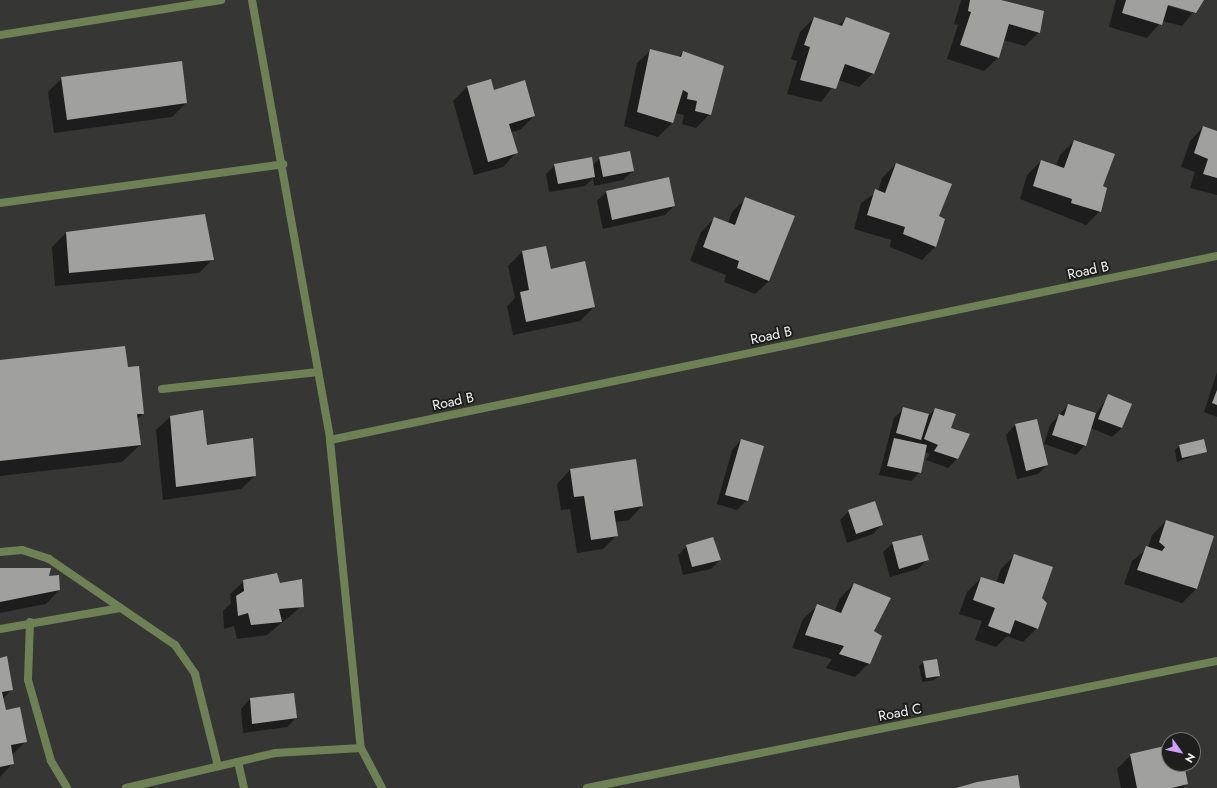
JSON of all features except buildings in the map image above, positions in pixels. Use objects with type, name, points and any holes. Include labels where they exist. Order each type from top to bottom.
[{"type":"street","points":[[0,35],[221,0]]},
{"type":"street","points":[[252,0],[283,164],[330,440],[361,748],[382,788]]},
{"type":"street","points":[[0,203],[283,164]]},
{"type":"street","name":"Road B","points":[[330,440],[1217,256]]},
{"type":"street","points":[[162,389],[318,372]]},
{"type":"street","points":[[0,552],[22,550],[49,559],[175,645],[195,674],[218,766]]},
{"type":"street","points":[[0,629],[30,622],[120,608]]},
{"type":"street","points":[[30,622],[28,680],[51,761],[67,788]]},
{"type":"street","name":"Road C","points":[[587,788],[1217,661]]},
{"type":"street","points":[[126,788],[275,753],[361,748]]},
{"type":"street","points":[[238,762],[244,788]]}]
